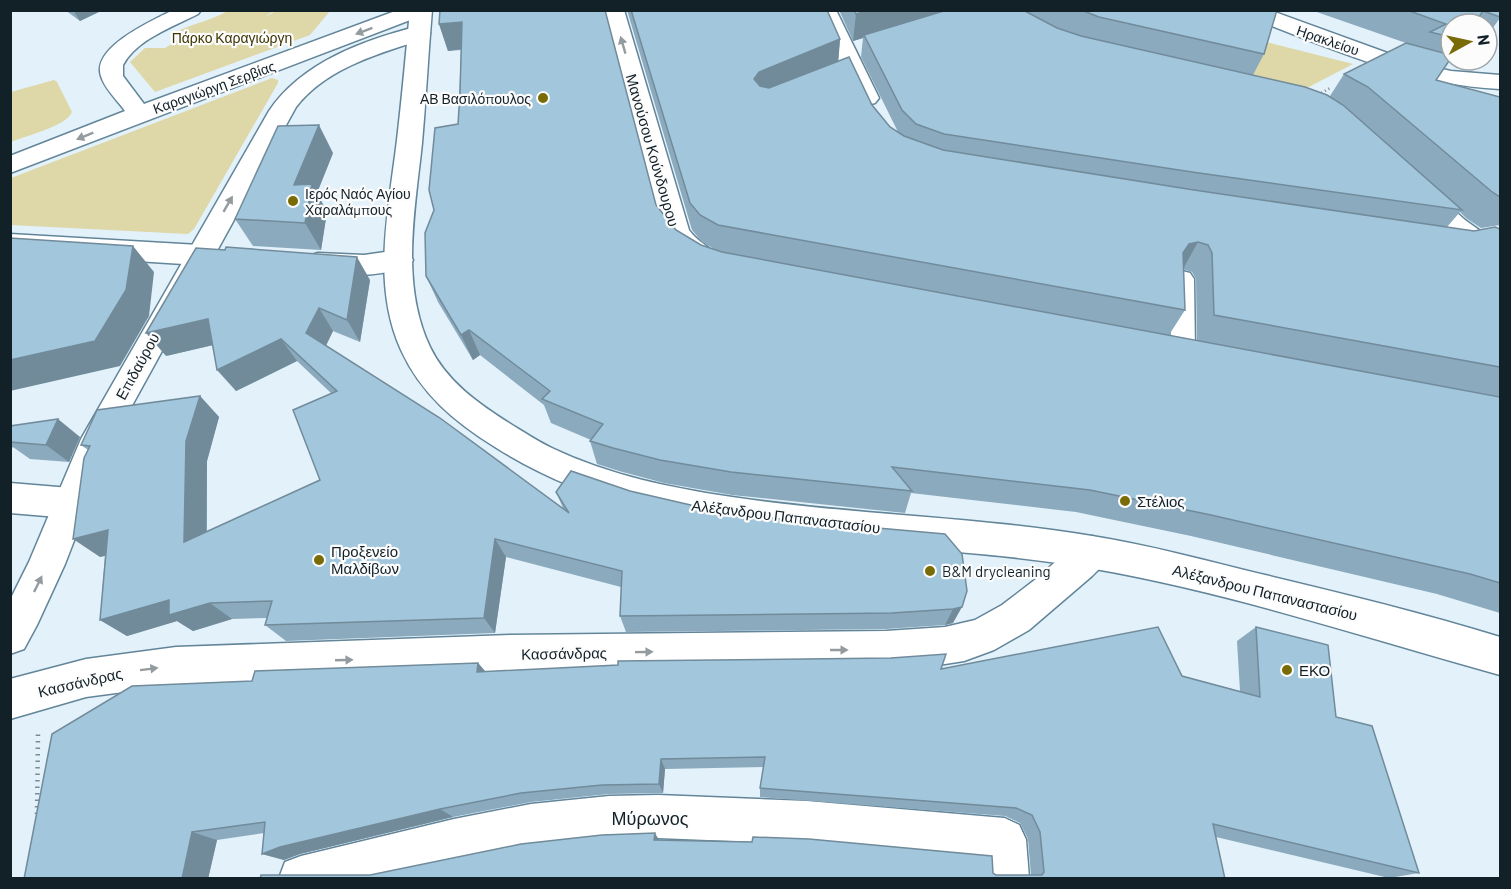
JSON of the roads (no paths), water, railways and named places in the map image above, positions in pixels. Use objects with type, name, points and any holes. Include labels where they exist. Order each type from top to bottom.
[{"type":"street","points":[[140,114],[112,76],[111,62],[124,47],[191,10]]},
{"type":"street","name":"Μανούσου Κούνδουρου","points":[[613,10],[679,237],[687,248],[700,257],[715,264],[735,268]]},
{"type":"street","points":[[825,10],[877,121]]},
{"type":"street","name":"Ηρακλείου","points":[[1248,10],[1408,68],[1452,89],[1500,100]]},
{"type":"street","name":"Καραγιώργη Σερβίας","points":[[10,165],[288,60],[420,18]]},
{"type":"street","name":"Επιδαύρου","points":[[10,636],[39,584],[97,439],[211,256],[267,133],[289,99],[309,80],[420,18]]},
{"type":"street","name":"Αλέξανδρου Παπαναστασίου","points":[[420,18],[400,223],[399,291],[406,322],[415,348],[429,372],[450,398],[518,448],[552,466],[630,491],[732,512],[994,539],[1092,552],[1372,618],[1500,656]]},
{"type":"street","points":[[288,60],[300,67],[309,80]]},
{"type":"street","name":"Ηρακλείου","points":[[1408,68],[1450,78],[1500,82]]},
{"type":"street","points":[[1402,178],[1488,238],[1500,259]]},
{"type":"street","points":[[1439,244],[1457,246],[1488,238]]},
{"type":"street","points":[[10,243],[211,256]]},
{"type":"street","points":[[293,261],[364,266],[399,260]]},
{"type":"street","points":[[10,498],[70,503]]},
{"type":"street","name":"Κασσάνδρας","points":[[25,695],[86,678],[176,666],[510,654],[886,650],[966,642],[989,633],[1050,591],[1092,552]]},
{"type":"street","name":"Μύρωνος","points":[[301,879],[480,834],[608,818],[684,818],[815,823],[1005,859]]},
{"type":"lane","points":[[1182,279],[1183,351]]},
{"type":"place","name":"ΑΒ Βασιλόπουλος","points":[[543,98]]},
{"type":"place","name":"Ιερός Ναός Αγίου Χαραλάμπους","points":[[293,201]]},
{"type":"place","name":"Στέλιος","points":[[1125,501]]},
{"type":"place","name":"Προξενείο Μαλδίβων","points":[[319,560]]},
{"type":"place","name":"B&M drycleaning","points":[[930,571]]},
{"type":"place","name":"ΕΚΟ","points":[[1287,670]]},
{"type":"park label","name":"Πάρκο Καραγιώργη","points":[[232,37]]}]
